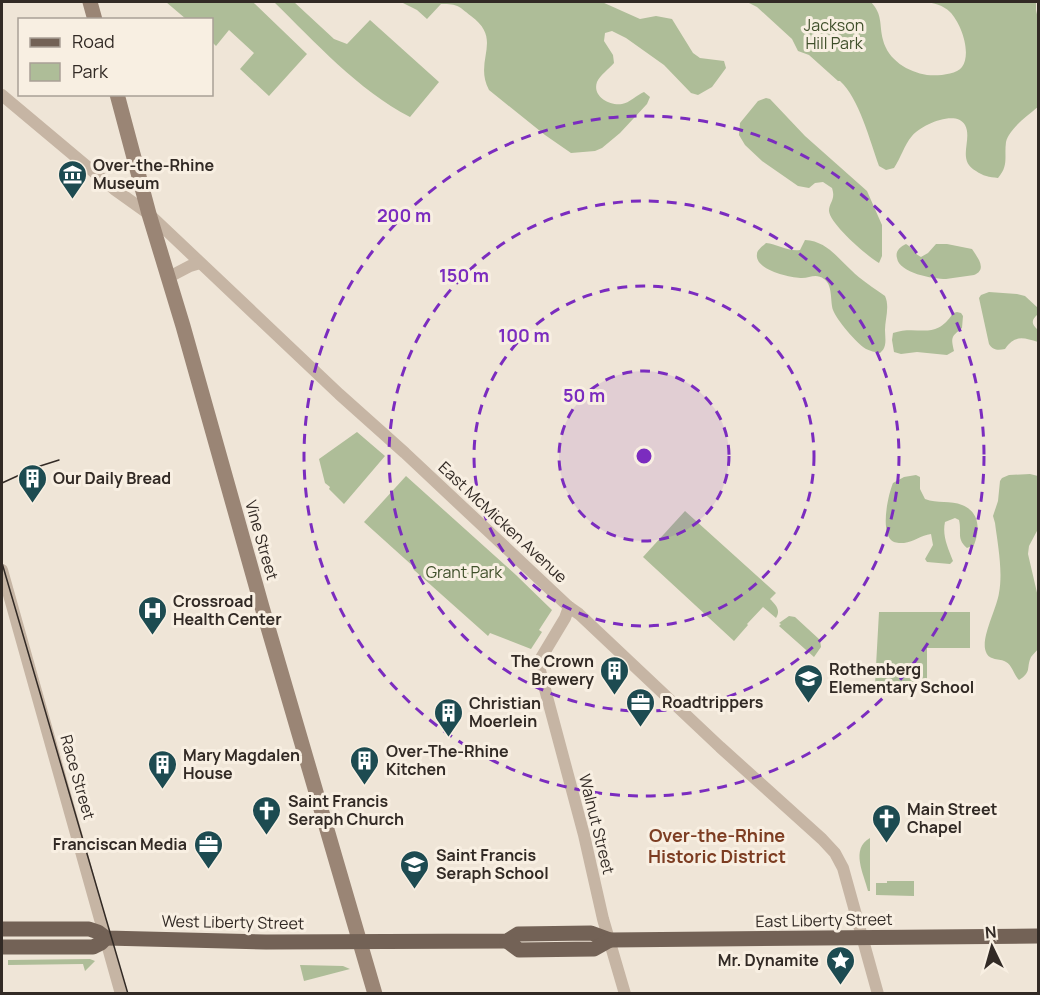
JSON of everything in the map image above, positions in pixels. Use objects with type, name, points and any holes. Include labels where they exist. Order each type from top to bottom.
[{"type":"main road","points":[[90,2],[94,18]]},
{"type":"main road","name":"Vine Street","points":[[118,96],[149,214],[375,993]]},
{"type":"main road","name":"West Liberty Street","points":[[2,929],[89,929],[106,938],[360,942]]},
{"type":"main road","name":"East Liberty Street","points":[[360,942],[507,941],[518,934],[591,933],[610,940],[1038,936]]},
{"type":"main road","name":"West Liberty Street","points":[[2,947],[93,947],[106,938]]},
{"type":"street","name":"East McMicken Avenue","points":[[2,95],[114,189],[149,214],[332,388],[822,839],[835,853],[843,868],[863,937]]},
{"type":"street","points":[[169,277],[200,263]]},
{"type":"street","name":"Race Street","points":[[2,570],[121,993]]},
{"type":"street","name":"Walnut Street","points":[[569,607],[565,618],[538,663],[625,993]]},
{"type":"street","points":[[863,937],[878,993]]},
{"type":"green space","points":[[166,2],[253,2],[307,54],[269,96],[240,69],[254,53],[229,30],[216,46],[213,43],[213,18],[185,18]]},
{"type":"green space","points":[[274,2],[294,2],[334,39],[347,44],[370,20],[439,82],[410,117],[355,79]]},
{"type":"green space","points":[[401,2],[602,2],[640,19],[656,16],[672,19],[693,53],[700,58],[724,61],[726,68],[712,87],[698,95],[691,93],[664,65],[626,38],[612,31],[605,33],[604,41],[613,55],[614,63],[597,82],[599,96],[607,102],[617,104],[627,102],[644,92],[650,97],[647,104],[620,133],[602,148],[595,151],[571,153],[489,90],[484,69],[487,42],[485,33],[481,25],[471,16],[458,6],[441,4],[427,19],[417,10]]},
{"type":"green space","name":"Jackson Hill Park","points":[[747,2],[871,2],[879,16],[883,40],[894,59],[913,71],[936,75],[951,73],[962,67],[966,54],[964,38],[950,12],[938,5],[925,2],[1036,2],[1038,107],[1019,123],[1008,137],[1005,165],[998,178],[979,173],[970,166],[966,156],[967,131],[965,125],[961,120],[954,118],[930,123],[916,132],[907,143],[894,168],[886,170],[879,166],[863,121],[847,89],[809,55],[798,51],[792,39],[757,7]]},
{"type":"green space","points":[[770,99],[805,136],[867,191],[882,225],[882,256],[879,263],[850,240],[831,217],[829,208],[833,195],[832,188],[823,182],[815,183],[809,188],[798,186],[762,161],[745,145],[739,135],[740,123],[758,101]]},
{"type":"green space","points":[[805,240],[825,247],[885,296],[887,309],[885,343],[880,353],[862,346],[842,325],[833,310],[830,289],[824,279],[818,276],[802,278],[782,275],[767,269],[758,260],[758,251],[766,243],[800,250]]},
{"type":"green space","points":[[906,244],[921,257],[936,244],[972,249],[980,263],[980,270],[974,275],[946,279],[917,274],[904,268],[897,258],[898,250]]},
{"type":"green space","points":[[989,292],[1025,296],[1038,308],[1038,314],[1033,322],[1038,330],[1038,342],[1020,338],[1012,341],[1005,349],[992,348],[989,344],[979,298]]},
{"type":"green space","points":[[957,312],[963,316],[962,328],[953,338],[954,351],[947,355],[894,352],[893,333],[933,330]]},
{"type":"green space","points":[[357,432],[385,456],[344,504],[325,483],[319,459]]},
{"type":"green space","points":[[916,475],[920,477],[920,489],[925,499],[962,505],[972,512],[977,522],[974,545],[967,548],[960,538],[959,520],[955,518],[945,522],[947,547],[953,561],[950,564],[927,562],[925,559],[933,545],[931,534],[899,543],[889,538],[886,514],[893,483],[904,477]]},
{"type":"green space","points":[[1009,475],[1038,476],[1038,529],[1029,546],[1028,554],[1038,597],[1038,649],[1031,657],[1027,672],[1019,680],[1008,663],[987,655],[985,639],[998,599],[1000,585],[1000,558],[993,516],[998,501],[1000,481]]},
{"type":"green space","name":"Grant Park","points":[[406,476],[552,610],[539,630],[542,632],[531,649],[490,633],[488,636],[364,522]]},
{"type":"green space","points":[[685,511],[776,593],[770,599],[778,610],[776,618],[763,607],[734,641],[643,557]]},
{"type":"green space","points":[[879,612],[970,612],[970,648],[927,648],[927,684],[875,684]]},
{"type":"green space","points":[[789,616],[795,617],[820,640],[821,647],[814,657],[779,626],[781,624],[779,623]]},
{"type":"green space","points":[[870,838],[870,891],[868,891],[860,855],[864,843]]},
{"type":"green space","points":[[887,881],[914,881],[914,896],[876,895],[876,883],[887,883]]},
{"type":"green space","points":[[90,959],[95,961],[85,971],[83,964],[8,965],[8,960]]},
{"type":"green space","points":[[300,965],[343,966],[350,969],[304,981]]},
{"type":"tram line","points":[[2,483],[59,460]]},
{"type":"tram line","points":[[2,563],[128,994]]},
{"type":"place","name":"Over-the-Rhine Museum","points":[[72,200]]},
{"type":"place","name":"Our Daily Bread","points":[[32,504]]},
{"type":"place","name":"Crossroad Health Center","points":[[152,636]]},
{"type":"place","name":"The Crown Brewery","points":[[615,696]]},
{"type":"place","name":"Rothenberg Elementary School","points":[[808,704]]},
{"type":"place","name":"Roadtrippers","points":[[641,728]]},
{"type":"place","name":"Christian Moerlein","points":[[448,738]]},
{"type":"place","name":"Over-The-Rhine Kitchen","points":[[365,786]]},
{"type":"place","name":"Mary Magdalen House","points":[[162,790]]},
{"type":"place","name":"Saint Francis Seraph Church","points":[[267,836]]},
{"type":"place","name":"Main Street Chapel","points":[[886,844]]},
{"type":"place","name":"Franciscan Media","points":[[208,870]]},
{"type":"place","name":"Saint Francis Seraph School","points":[[415,890]]},
{"type":"place","name":"Mr. Dynamite","points":[[840,986]]},
{"type":"district","name":"Over-the-Rhine Historic District","points":[[717,846]]}]
